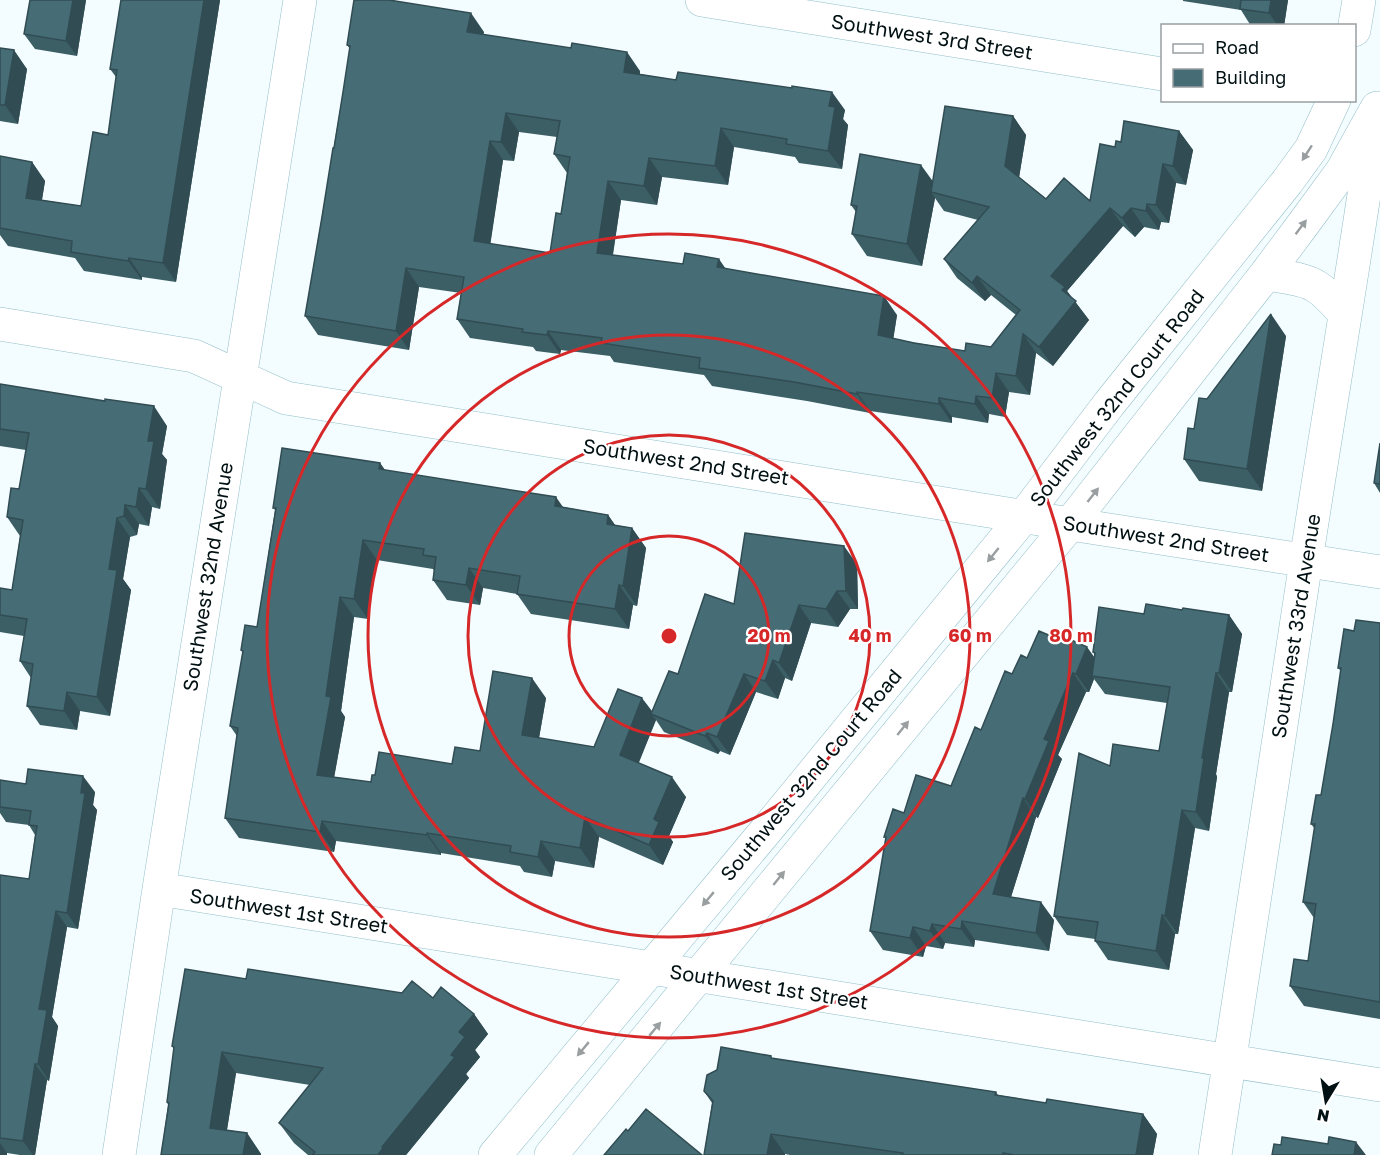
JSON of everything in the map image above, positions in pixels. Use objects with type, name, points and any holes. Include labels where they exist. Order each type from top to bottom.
[{"type":"street","name":"Southwest 32nd Avenue","points":[[119,1155],[239,376],[300,0]]},
{"type":"street","name":"Southwest 3rd Street","points":[[702,0],[1161,74]]},
{"type":"street","points":[[1355,24],[1359,0]]},
{"type":"street","name":"Southwest 32nd Court Road","points":[[495,1155],[784,809],[1024,516],[1109,404],[1287,182],[1311,149],[1334,102]]},
{"type":"street","points":[[1345,102],[1379,105]]},
{"type":"street","name":"Southwest 32nd Court Road","points":[[551,1155],[1070,524],[1266,274],[1342,171],[1379,105]]},
{"type":"street","name":"Southwest 33rd Avenue","points":[[1215,1155],[1306,560],[1379,105]]},
{"type":"street","points":[[1266,274],[1298,279],[1315,286],[1330,297],[1345,314]]},
{"type":"street","name":"Southwest 2nd Street","points":[[0,324],[194,356],[286,398],[1380,572]]},
{"type":"street","name":"Southwest 1st Street","points":[[159,889],[1380,1085]]},
{"type":"building","points":[[30,0],[73,0],[66,41],[24,34]]},
{"type":"building","points":[[121,0],[204,0],[163,263],[129,258],[128,261],[71,252],[72,241],[0,228],[0,156],[32,162],[26,198],[81,206],[93,132],[108,135],[117,70],[110,69]]},
{"type":"building","points":[[354,0],[389,0],[471,13],[467,32],[571,48],[572,43],[627,52],[624,72],[676,80],[678,72],[832,92],[829,106],[835,107],[828,151],[786,144],[787,139],[721,128],[715,166],[649,158],[644,186],[608,181],[597,253],[683,264],[685,253],[719,259],[717,267],[884,296],[878,335],[965,351],[966,343],[991,347],[1020,310],[977,276],[972,283],[944,259],[989,207],[931,192],[945,106],[1013,116],[1005,166],[1046,199],[1064,178],[1090,201],[1100,144],[1115,147],[1116,141],[1121,142],[1124,121],[1179,131],[1173,166],[1163,164],[1156,205],[1147,204],[1146,211],[1131,208],[1122,218],[1110,208],[1051,276],[1065,287],[1062,290],[1076,301],[1039,347],[1023,334],[1016,376],[996,373],[992,398],[976,396],[975,404],[939,398],[939,404],[857,392],[857,394],[699,368],[700,358],[601,343],[602,338],[548,331],[547,335],[522,332],[523,329],[457,319],[464,277],[406,268],[396,331],[305,316],[343,92],[350,46],[347,45]],"holes":[[[506,113],[560,121],[554,154],[570,157],[561,214],[556,213],[550,253],[474,241],[490,141],[501,142]]]},
{"type":"building","points":[[1241,0],[1271,0],[1269,13],[1240,9]]},
{"type":"building","points":[[0,48],[14,50],[5,105],[0,105]]},
{"type":"building","points":[[860,154],[921,165],[907,244],[852,234],[857,206],[851,205]]},
{"type":"building","points":[[1271,314],[1247,469],[1184,459],[1188,428],[1194,429],[1199,398],[1207,399]]},
{"type":"building","points":[[0,384],[105,401],[105,399],[154,406],[148,441],[154,441],[146,489],[139,488],[136,507],[125,505],[124,516],[117,518],[109,569],[117,570],[97,697],[67,692],[64,711],[27,706],[33,664],[20,661],[27,619],[0,615],[0,588],[12,590],[23,520],[7,517],[11,488],[19,489],[29,433],[0,429]]},
{"type":"building","points":[[1380,443],[1380,484],[1374,483]]},
{"type":"building","points":[[282,448],[380,463],[379,469],[556,497],[555,506],[608,515],[607,524],[632,528],[623,586],[619,585],[615,609],[517,594],[520,576],[469,568],[466,585],[433,580],[436,557],[423,555],[424,549],[363,540],[354,599],[340,597],[326,696],[331,697],[317,775],[371,782],[372,775],[375,775],[379,752],[452,764],[455,747],[480,751],[493,671],[532,678],[522,735],[594,747],[618,689],[642,698],[620,755],[672,777],[654,819],[659,822],[649,845],[585,817],[580,848],[541,841],[538,857],[510,852],[511,846],[427,833],[427,835],[322,821],[320,832],[225,818],[238,728],[230,726],[243,651],[241,650],[245,625],[257,627],[276,508],[273,508]]},
{"type":"building","points":[[745,533],[844,546],[846,591],[837,591],[826,609],[799,605],[779,663],[773,660],[765,681],[744,674],[717,737],[707,733],[705,736],[651,714],[669,671],[678,674],[705,594],[734,604]]},
{"type":"building","points":[[1146,604],[1229,615],[1219,673],[1216,673],[1196,812],[1182,810],[1165,916],[1162,915],[1156,951],[1095,941],[1098,922],[1054,916],[1079,753],[1110,766],[1113,744],[1159,751],[1170,687],[1092,676],[1099,607],[1144,614]]},
{"type":"building","points":[[1356,620],[1380,623],[1380,1002],[1290,986],[1294,959],[1308,961],[1316,904],[1303,902],[1315,824],[1311,824],[1316,795],[1321,795],[1341,668],[1338,668],[1344,629],[1354,631]]},
{"type":"building","points":[[1039,631],[1058,639],[1060,635],[1087,647],[1044,739],[1049,741],[1025,799],[1023,798],[993,894],[1041,902],[1036,933],[962,921],[961,929],[932,924],[930,931],[913,927],[910,938],[870,931],[886,837],[884,837],[893,809],[904,813],[916,775],[951,786],[975,727],[981,730],[1005,671],[1012,674],[1021,655],[1027,658]]},
{"type":"building","points":[[28,769],[83,776],[81,793],[85,793],[67,913],[56,911],[39,1009],[47,1010],[38,1064],[35,1064],[23,1141],[0,1138],[0,875],[29,879],[37,826],[29,825],[31,811],[0,807],[0,780],[26,784]]},
{"type":"building","points":[[185,969],[246,979],[248,969],[402,993],[412,981],[433,998],[441,987],[474,1014],[459,1032],[465,1037],[451,1055],[455,1057],[378,1155],[312,1155],[315,1152],[279,1123],[323,1068],[222,1052],[210,1128],[247,1133],[243,1155],[161,1155],[169,1103],[167,1102],[174,1047],[172,1046]]},
{"type":"building","points":[[721,1047],[771,1056],[771,1058],[996,1092],[995,1095],[1046,1103],[1047,1099],[1143,1114],[1136,1155],[1014,1155],[1003,1153],[1003,1155],[902,1155],[903,1153],[771,1134],[767,1155],[704,1155],[713,1101],[704,1091],[707,1075],[717,1070]]},
{"type":"building","points":[[646,1109],[702,1155],[604,1155]]},
{"type":"building","points":[[1282,1137],[1328,1144],[1329,1137],[1356,1142],[1354,1155],[1272,1155],[1274,1144],[1281,1145]]}]
